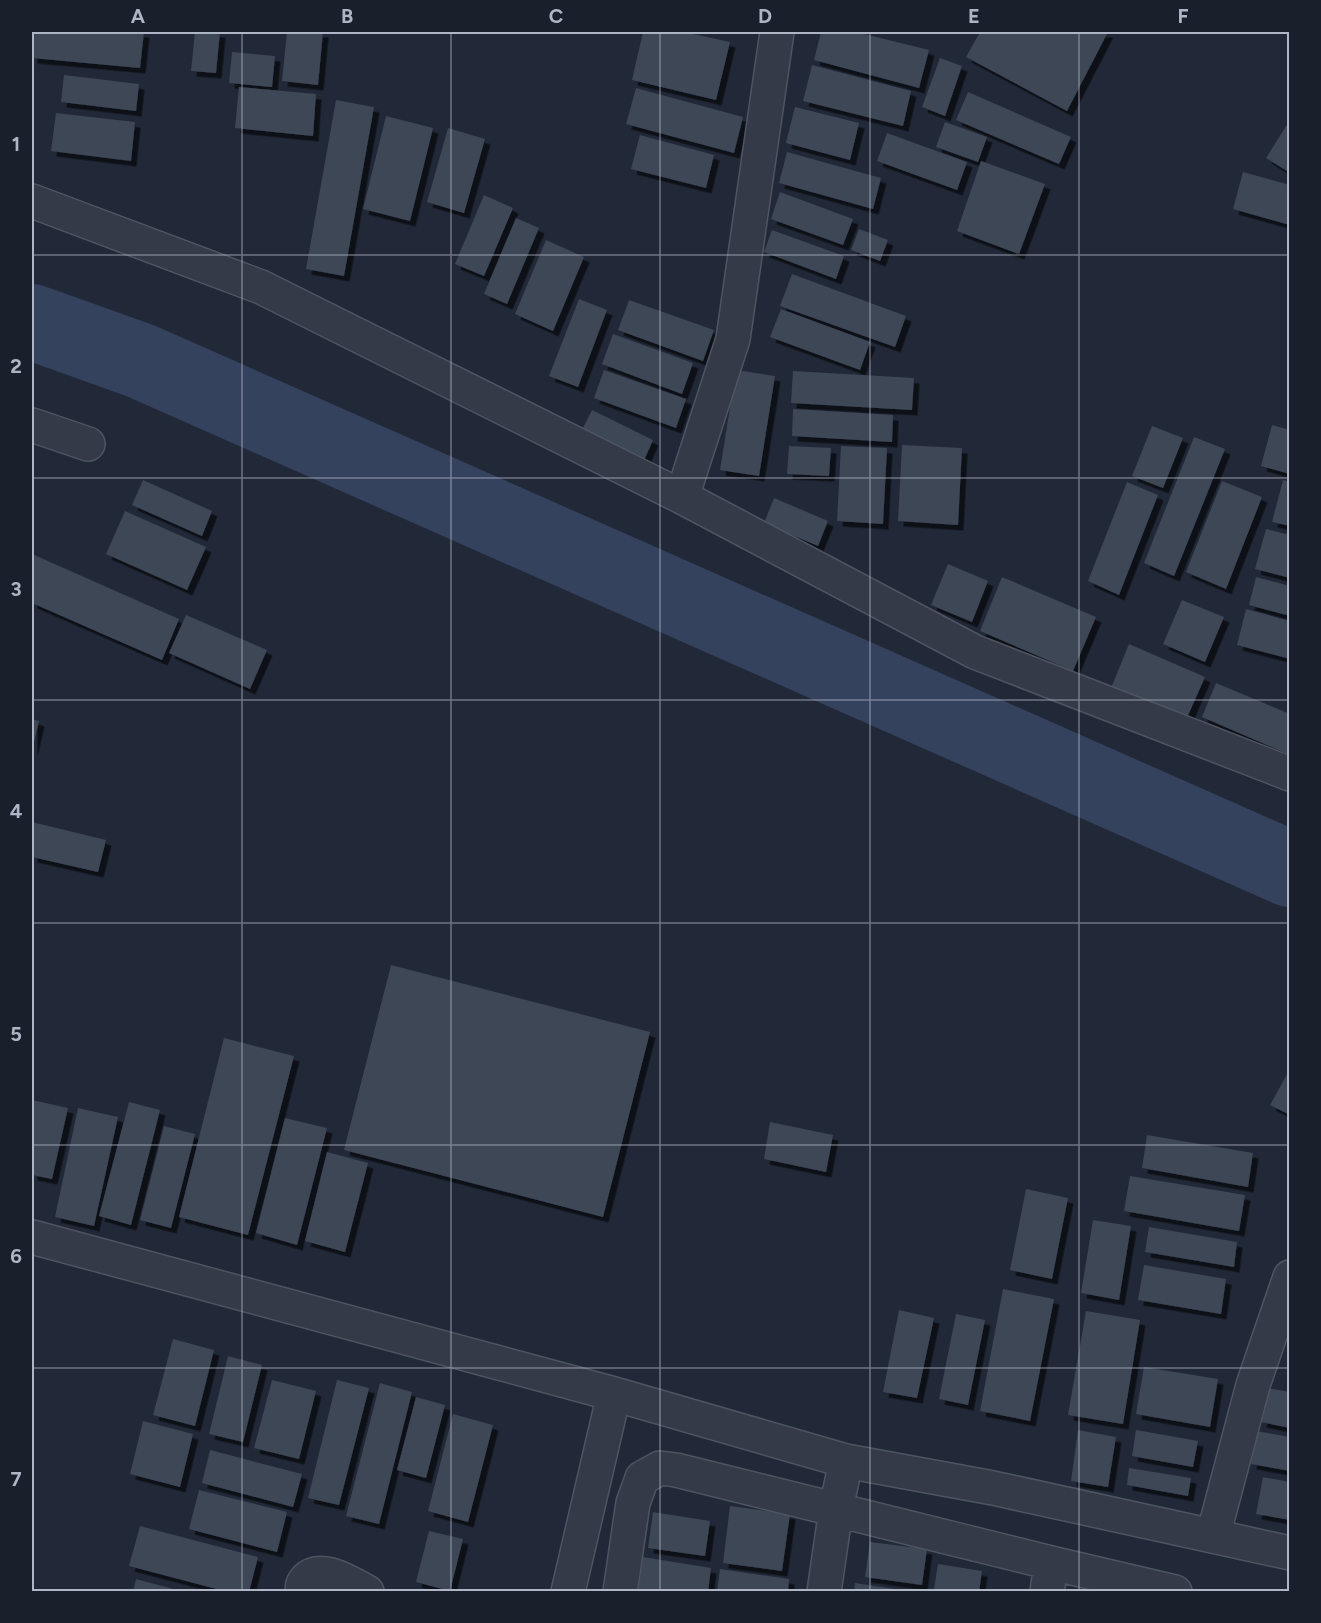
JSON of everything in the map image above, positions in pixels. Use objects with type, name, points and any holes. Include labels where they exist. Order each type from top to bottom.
[{"type":"street","points":[[682,497],[733,339],[777,32]]},
{"type":"street","points":[[32,201],[261,287],[682,497],[975,652],[1290,774]]},
{"type":"street","points":[[32,425],[88,444]]},
{"type":"street","points":[[32,1237],[614,1394],[846,1461],[993,1488],[1290,1553]]},
{"type":"street","points":[[1213,1536],[1253,1385],[1290,1277]]},
{"type":"street","points":[[568,1592],[614,1394]]},
{"type":"street","points":[[824,1592],[836,1509],[846,1461]]},
{"type":"street","points":[[620,1592],[633,1503],[642,1478],[660,1468],[836,1509],[1049,1577],[1175,1592]]},
{"type":"street","points":[[302,1592],[304,1582],[316,1573],[343,1579],[367,1592]]},
{"type":"building","points":[[32,32],[144,32],[140,68],[32,58]]},
{"type":"building","points":[[195,32],[220,32],[216,73],[191,71]]},
{"type":"building","points":[[287,32],[323,32],[318,85],[282,81]]},
{"type":"building","points":[[643,32],[684,32],[730,42],[716,100],[632,80]]},
{"type":"building","points":[[821,32],[856,32],[929,50],[919,88],[814,60]]},
{"type":"building","points":[[980,32],[1108,32],[1067,111],[966,57]]},
{"type":"building","points":[[232,52],[275,56],[272,87],[229,83]]},
{"type":"building","points":[[940,58],[962,66],[945,116],[922,107]]},
{"type":"building","points":[[812,65],[911,91],[903,126],[803,101]]},
{"type":"building","points":[[64,75],[139,84],[136,111],[61,102]]},
{"type":"building","points":[[239,87],[316,94],[313,136],[235,128]]},
{"type":"building","points":[[636,88],[743,117],[734,153],[626,124]]},
{"type":"building","points":[[968,92],[1071,137],[1059,164],[956,120]]},
{"type":"building","points":[[336,100],[374,107],[344,276],[306,269]]},
{"type":"building","points":[[795,107],[859,123],[850,160],[786,143]]},
{"type":"building","points":[[56,113],[135,122],[131,161],[51,151]]},
{"type":"building","points":[[386,116],[433,128],[410,221],[363,209]]},
{"type":"building","points":[[1290,120],[1290,168],[1287,171],[1266,158]]},
{"type":"building","points":[[945,122],[987,137],[978,162],[936,147]]},
{"type":"building","points":[[448,128],[485,139],[464,213],[427,202]]},
{"type":"building","points":[[887,133],[967,162],[957,190],[877,161]]},
{"type":"building","points":[[640,135],[714,155],[706,188],[631,169]]},
{"type":"building","points":[[787,152],[881,178],[873,209],[779,183]]},
{"type":"building","points":[[981,161],[1045,184],[1019,254],[957,231]]},
{"type":"building","points":[[1243,172],[1290,185],[1290,225],[1233,209]]},
{"type":"building","points":[[780,192],[853,219],[843,245],[771,219]]},
{"type":"building","points":[[484,195],[513,208],[484,276],[455,264]]},
{"type":"building","points":[[516,218],[539,228],[507,304],[484,294]]},
{"type":"building","points":[[859,229],[888,240],[880,261],[851,250]]},
{"type":"building","points":[[772,230],[844,256],[836,279],[764,252]]},
{"type":"building","points":[[546,240],[584,257],[553,331],[515,314]]},
{"type":"building","points":[[792,274],[906,316],[895,347],[780,306]]},
{"type":"building","points":[[579,299],[607,310],[578,387],[549,376]]},
{"type":"building","points":[[629,300],[714,330],[703,361],[618,330]]},
{"type":"building","points":[[781,309],[870,342],[860,370],[770,337]]},
{"type":"building","points":[[613,334],[693,363],[682,394],[602,364]]},
{"type":"building","points":[[604,370],[686,399],[676,428],[594,398]]},
{"type":"building","points":[[736,370],[775,376],[759,476],[720,470]]},
{"type":"building","points":[[793,371],[914,378],[912,410],[791,403]]},
{"type":"building","points":[[793,409],[893,415],[892,442],[792,436]]},
{"type":"building","points":[[592,410],[653,440],[642,465],[580,434]]},
{"type":"building","points":[[1272,425],[1290,430],[1290,474],[1261,466]]},
{"type":"building","points":[[1152,426],[1183,438],[1163,488],[1132,476]]},
{"type":"building","points":[[1194,437],[1225,449],[1174,576],[1144,563]]},
{"type":"building","points":[[902,445],[962,448],[958,525],[898,521]]},
{"type":"building","points":[[789,446],[831,448],[829,476],[787,474]]},
{"type":"building","points":[[841,446],[887,448],[883,524],[837,521]]},
{"type":"building","points":[[143,480],[212,511],[202,536],[132,505]]},
{"type":"building","points":[[1283,480],[1290,482],[1290,526],[1272,522]]},
{"type":"building","points":[[1222,481],[1262,497],[1226,589],[1186,572]]},
{"type":"building","points":[[1127,482],[1158,495],[1119,595],[1088,581]]},
{"type":"building","points":[[774,498],[828,521],[818,546],[764,523]]},
{"type":"building","points":[[125,511],[206,547],[187,590],[106,554]]},
{"type":"building","points":[[1266,529],[1290,535],[1290,578],[1255,569]]},
{"type":"building","points":[[32,554],[179,619],[162,660],[32,603]]},
{"type":"building","points":[[948,564],[988,581],[972,622],[931,605]]},
{"type":"building","points":[[1002,577],[1096,617],[1073,671],[980,631]]},
{"type":"building","points":[[1256,577],[1290,586],[1290,616],[1249,605]]},
{"type":"building","points":[[1182,600],[1224,617],[1205,662],[1163,644]]},
{"type":"building","points":[[1246,609],[1290,621],[1290,659],[1237,645]]},
{"type":"building","points":[[186,615],[267,650],[250,689],[169,653]]},
{"type":"building","points":[[1129,644],[1205,677],[1186,720],[1111,688]]},
{"type":"building","points":[[1216,683],[1290,714],[1290,755],[1202,717]]},
{"type":"building","points":[[32,719],[39,721],[32,751]]},
{"type":"building","points":[[32,822],[106,840],[98,872],[32,857]]},
{"type":"building","points":[[391,965],[650,1032],[603,1217],[344,1150]]},
{"type":"building","points":[[224,1038],[294,1056],[248,1235],[179,1217]]},
{"type":"building","points":[[1290,1069],[1290,1115],[1270,1105]]},
{"type":"building","points":[[32,1100],[68,1108],[52,1179],[32,1175]]},
{"type":"building","points":[[129,1102],[160,1110],[131,1225],[99,1216]]},
{"type":"building","points":[[78,1108],[118,1117],[94,1226],[55,1217]]},
{"type":"building","points":[[285,1118],[327,1128],[297,1245],[256,1233]]},
{"type":"building","points":[[770,1122],[833,1135],[826,1172],[764,1159]]},
{"type":"building","points":[[164,1126],[195,1134],[171,1228],[140,1220]]},
{"type":"building","points":[[1147,1135],[1253,1153],[1248,1187],[1142,1168]]},
{"type":"building","points":[[327,1152],[368,1163],[345,1252],[305,1241]]},
{"type":"building","points":[[1130,1176],[1245,1195],[1239,1231],[1124,1211]]},
{"type":"building","points":[[1026,1189],[1068,1198],[1052,1279],[1010,1270]]},
{"type":"building","points":[[1093,1220],[1131,1226],[1119,1300],[1081,1293]]},
{"type":"building","points":[[1149,1227],[1237,1242],[1234,1267],[1145,1252]]},
{"type":"building","points":[[1144,1265],[1226,1279],[1221,1314],[1138,1300]]},
{"type":"building","points":[[1003,1289],[1054,1299],[1030,1421],[980,1411]]},
{"type":"building","points":[[899,1310],[934,1318],[917,1398],[883,1392]]},
{"type":"building","points":[[1086,1311],[1140,1320],[1123,1424],[1068,1415]]},
{"type":"building","points":[[956,1314],[985,1320],[968,1405],[939,1399]]},
{"type":"building","points":[[173,1339],[214,1350],[195,1426],[153,1415]]},
{"type":"building","points":[[228,1356],[262,1365],[243,1442],[209,1434]]},
{"type":"building","points":[[1144,1367],[1218,1379],[1210,1427],[1136,1414]]},
{"type":"building","points":[[272,1380],[316,1391],[299,1459],[254,1448]]},
{"type":"building","points":[[337,1380],[369,1388],[339,1505],[308,1498]]},
{"type":"building","points":[[380,1383],[412,1392],[379,1524],[346,1516]]},
{"type":"building","points":[[1267,1388],[1290,1392],[1290,1428],[1261,1422]]},
{"type":"building","points":[[416,1397],[445,1405],[426,1478],[397,1470]]},
{"type":"building","points":[[453,1414],[493,1425],[468,1522],[428,1511]]},
{"type":"building","points":[[143,1421],[193,1434],[180,1487],[130,1474]]},
{"type":"building","points":[[1078,1430],[1116,1437],[1108,1487],[1071,1481]]},
{"type":"building","points":[[1136,1430],[1198,1441],[1193,1467],[1132,1456]]},
{"type":"building","points":[[1256,1431],[1290,1437],[1290,1471],[1251,1464]]},
{"type":"building","points":[[210,1450],[302,1474],[293,1507],[202,1483]]},
{"type":"building","points":[[1129,1468],[1191,1478],[1188,1496],[1127,1485]]},
{"type":"building","points":[[1263,1477],[1290,1482],[1290,1520],[1256,1514]]},
{"type":"building","points":[[199,1490],[287,1512],[277,1552],[189,1529]]},
{"type":"building","points":[[730,1506],[790,1514],[782,1571],[723,1563]]},
{"type":"building","points":[[653,1512],[710,1521],[705,1556],[648,1548]]},
{"type":"building","points":[[140,1526],[258,1557],[249,1592],[228,1592],[129,1566]]},
{"type":"building","points":[[429,1531],[463,1539],[450,1591],[416,1582]]},
{"type":"building","points":[[870,1542],[927,1549],[922,1585],[865,1577]]},
{"type":"building","points":[[643,1557],[711,1568],[708,1592],[638,1590]]},
{"type":"building","points":[[938,1564],[982,1571],[979,1592],[951,1592],[934,1589]]},
{"type":"building","points":[[720,1569],[789,1579],[788,1592],[717,1592]]},
{"type":"building","points":[[136,1579],[181,1591],[181,1592],[133,1592]]},
{"type":"building","points":[[855,1583],[901,1590],[901,1592],[854,1592]]},
{"type":"waterway","points":[[32,322],[141,361],[1290,869]]}]
